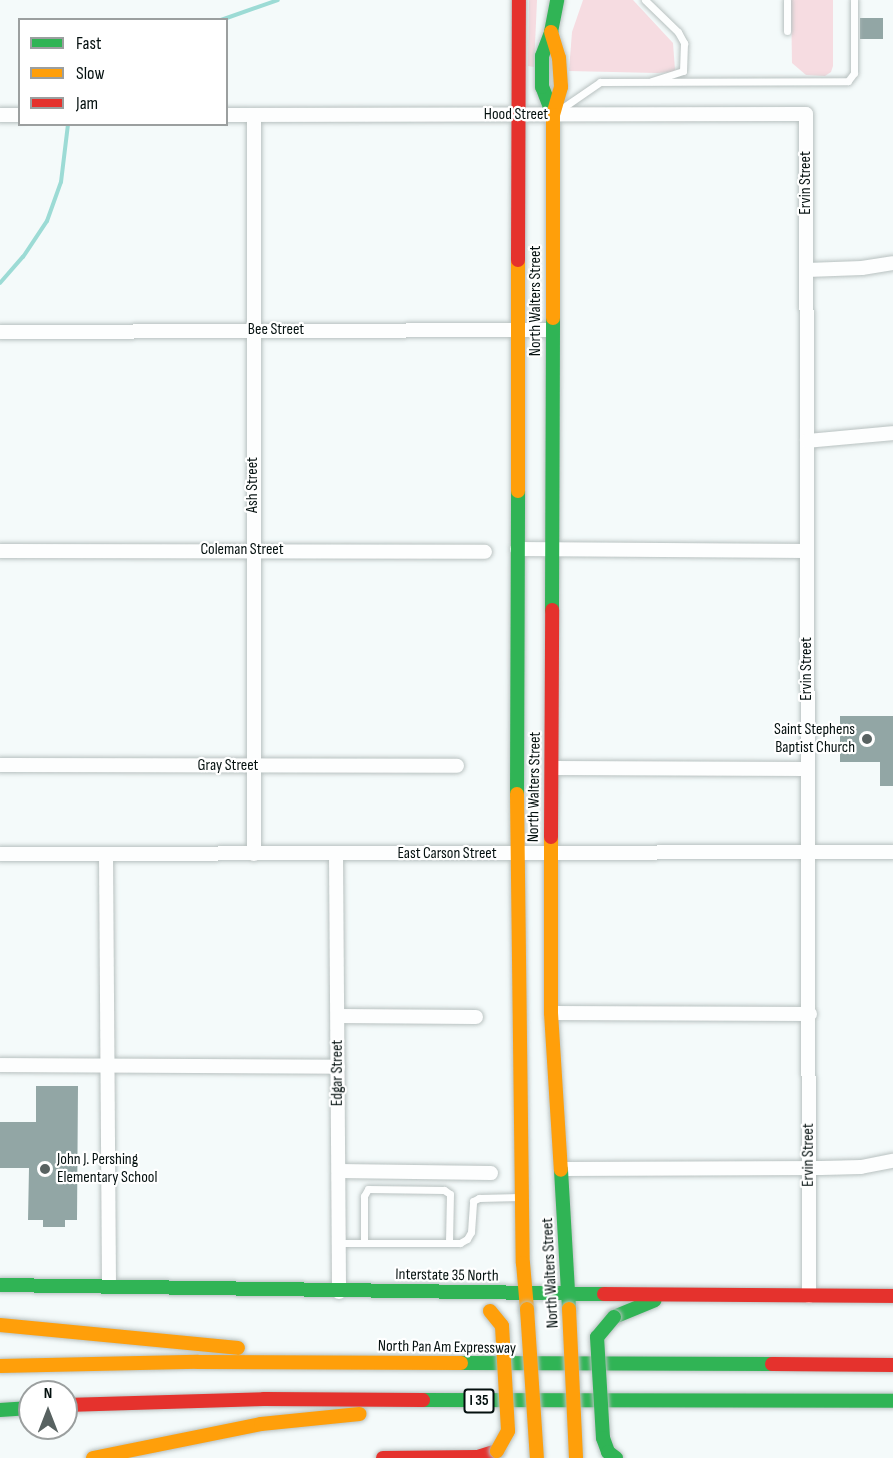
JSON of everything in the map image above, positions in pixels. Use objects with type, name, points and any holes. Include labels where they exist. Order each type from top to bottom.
[{"type":"main road","name":"North Walters Street","points":[[519,0],[517,855],[522,1197],[537,1458]]},
{"type":"main road","points":[[553,115],[542,87],[542,56],[551,32],[557,0]]},
{"type":"main road","name":"North Walters Street","points":[[553,115],[551,1013],[576,1458]]},
{"type":"main road","name":"Interstate 35 North","points":[[0,1285],[109,1285],[414,1293],[893,1296]]},
{"type":"main road","points":[[383,1458],[478,1457],[496,1451],[508,1431],[502,1326],[490,1311],[467,1303],[414,1293]]},
{"type":"main road","points":[[616,1458],[608,1452],[603,1438],[597,1337],[614,1317],[669,1296]]},
{"type":"main road","points":[[0,1325],[225,1347],[495,1365]]},
{"type":"main road","points":[[783,1364],[893,1357]]},
{"type":"main road","name":"North Pan Am Expressway","points":[[0,1366],[198,1362],[893,1365]]},
{"type":"main road","name":"I 35","points":[[78,1405],[264,1399],[893,1401]]},
{"type":"main road","points":[[93,1458],[261,1424],[491,1401]]},
{"type":"main road","points":[[0,1410],[18,1409]]},
{"type":"street","name":"Hood Street","points":[[228,115],[806,114]]},
{"type":"street","name":"Ervin Street","points":[[806,114],[809,1296]]},
{"type":"street","points":[[0,115],[18,115]]},
{"type":"street","name":"Ash Street","points":[[254,115],[252,550],[254,854]]},
{"type":"street","points":[[807,270],[861,268],[893,263]]},
{"type":"street","name":"Bee Street","points":[[0,332],[552,330]]},
{"type":"street","points":[[807,441],[893,433]]},
{"type":"street","points":[[517,549],[807,551]]},
{"type":"street","name":"Coleman Street","points":[[0,551],[484,552]]},
{"type":"street","name":"Gray Street","points":[[0,765],[457,766]]},
{"type":"street","points":[[552,768],[807,770]]},
{"type":"street","name":"East Carson Street","points":[[0,854],[551,855],[893,852]]},
{"type":"street","points":[[106,854],[109,1285]]},
{"type":"street","name":"Edgar Street","points":[[336,854],[339,1016],[339,1292]]},
{"type":"street","points":[[551,1013],[810,1014]]},
{"type":"street","points":[[339,1016],[476,1017]]},
{"type":"street","points":[[0,1065],[338,1067]]},
{"type":"street","points":[[561,1169],[861,1167],[893,1161]]},
{"type":"street","points":[[339,1171],[491,1173]]},
{"type":"lane","points":[[645,0],[678,32],[684,43],[683,70],[650,82]]},
{"type":"lane","points":[[787,0],[787,31]]},
{"type":"lane","points":[[553,115],[600,82],[848,81],[854,73],[854,0]]},
{"type":"lane","points":[[364,1243],[364,1196],[368,1189],[444,1190],[450,1194],[449,1243]]},
{"type":"lane","points":[[339,1243],[460,1243],[467,1239],[471,1232],[473,1201],[479,1198],[522,1197]]},
{"type":"shaded area","points":[[529,0],[537,0],[534,67],[528,66]]},
{"type":"shaded area","points":[[583,0],[633,0],[673,43],[675,70],[657,73],[569,71],[572,32]]},
{"type":"shaded area","points":[[791,0],[833,0],[833,66],[831,72],[825,76],[806,75],[792,63]]},
{"type":"building","points":[[860,18],[883,18],[883,39],[860,39]]},
{"type":"building","name":"Saint Stephens Baptist Church","points":[[840,716],[893,716],[893,786],[880,786],[880,762],[840,762]]},
{"type":"building","points":[[36,1086],[78,1086],[77,1220],[65,1220],[65,1227],[43,1227],[43,1220],[28,1220],[29,1168],[0,1168],[0,1122],[36,1122]]},
{"type":"waterway","points":[[227,18],[278,0]]},
{"type":"waterway","points":[[0,283],[23,257],[47,221],[61,182],[68,126]]},
{"type":"traffic: fast","points":[[553,115],[542,87],[542,56],[551,32],[557,0]]},
{"type":"traffic: fast","points":[[552,610],[553,318]]},
{"type":"traffic: fast","points":[[517,794],[518,491]]},
{"type":"traffic: fast","points":[[561,1170],[569,1309]]},
{"type":"traffic: fast","points":[[0,1285],[604,1294]]},
{"type":"traffic: fast","points":[[614,1317],[655,1300]]},
{"type":"traffic: fast","points":[[614,1317],[597,1337],[603,1438],[608,1452],[616,1458]]},
{"type":"traffic: fast","points":[[461,1363],[772,1364]]},
{"type":"traffic: fast","points":[[423,1400],[893,1401]]},
{"type":"traffic: fast","points":[[0,1410],[18,1409]]},
{"type":"traffic: slow","points":[[551,32],[559,58],[561,87],[553,115],[553,318]]},
{"type":"traffic: slow","points":[[518,260],[518,491]]},
{"type":"traffic: slow","points":[[517,794],[523,1263],[527,1309]]},
{"type":"traffic: slow","points":[[551,837],[551,1013],[561,1170]]},
{"type":"traffic: slow","points":[[527,1309],[537,1458]]},
{"type":"traffic: slow","points":[[569,1309],[576,1458]]},
{"type":"traffic: slow","points":[[490,1311],[502,1326],[508,1431],[497,1451]]},
{"type":"traffic: slow","points":[[0,1325],[238,1348]]},
{"type":"traffic: slow","points":[[0,1366],[198,1362],[461,1363]]},
{"type":"traffic: slow","points":[[93,1458],[261,1424],[359,1414]]},
{"type":"traffic: jam","points":[[518,260],[519,0]]},
{"type":"traffic: jam","points":[[551,837],[552,610]]},
{"type":"traffic: jam","points":[[604,1294],[893,1296]]},
{"type":"traffic: jam","points":[[772,1364],[893,1365]]},
{"type":"traffic: jam","points":[[78,1405],[264,1399],[423,1400]]},
{"type":"traffic: jam","points":[[383,1458],[478,1457],[497,1451]]},
{"type":"place","name":"Saint Stephens Baptist Church","points":[[867,739]]},
{"type":"place","name":"John J. Pershing Elementary School","points":[[45,1169]]}]
